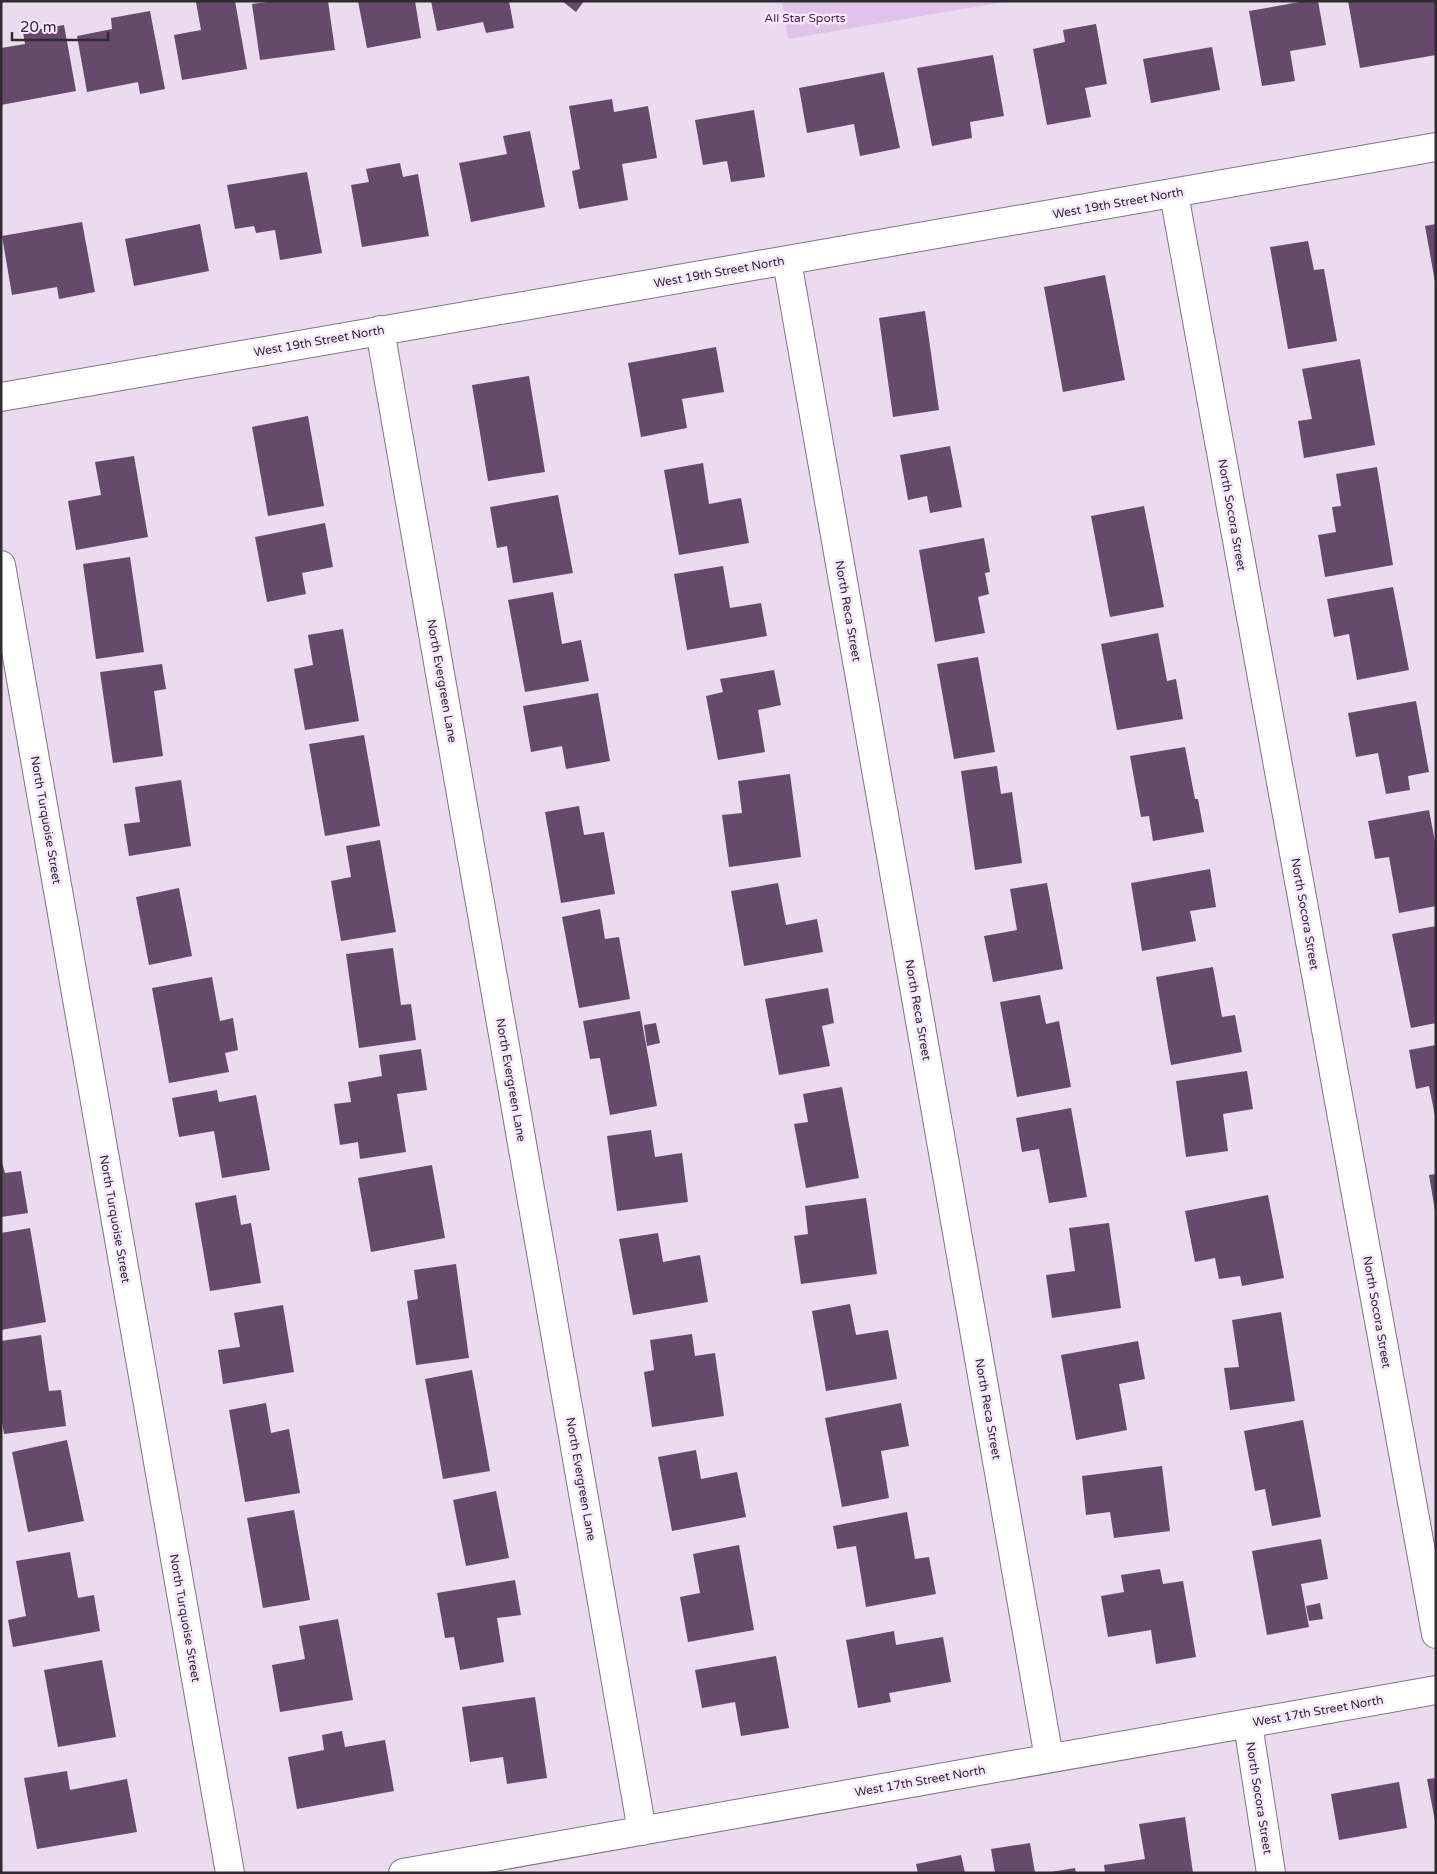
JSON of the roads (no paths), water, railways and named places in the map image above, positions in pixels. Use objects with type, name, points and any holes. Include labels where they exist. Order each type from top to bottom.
[{"type":"street","name":"West 19th Street North","points":[[1,397],[1436,148]]},
{"type":"street","name":"North Socora Street","points":[[1174,194],[1436,1634]]},
{"type":"street","name":"North Reca Street","points":[[787,261],[1049,1758]]},
{"type":"street","name":"North Evergreen Lane","points":[[380,330],[642,1830]]},
{"type":"street","name":"North Turquoise Street","points":[[1,565],[230,1873]]},
{"type":"street","name":"West 17th Street North","points":[[404,1873],[1436,1690]]},
{"type":"street","name":"North Socora Street","points":[[1248,1724],[1271,1873]]},
{"type":"park label","name":"All Star Sports","points":[[805,18]]}]
